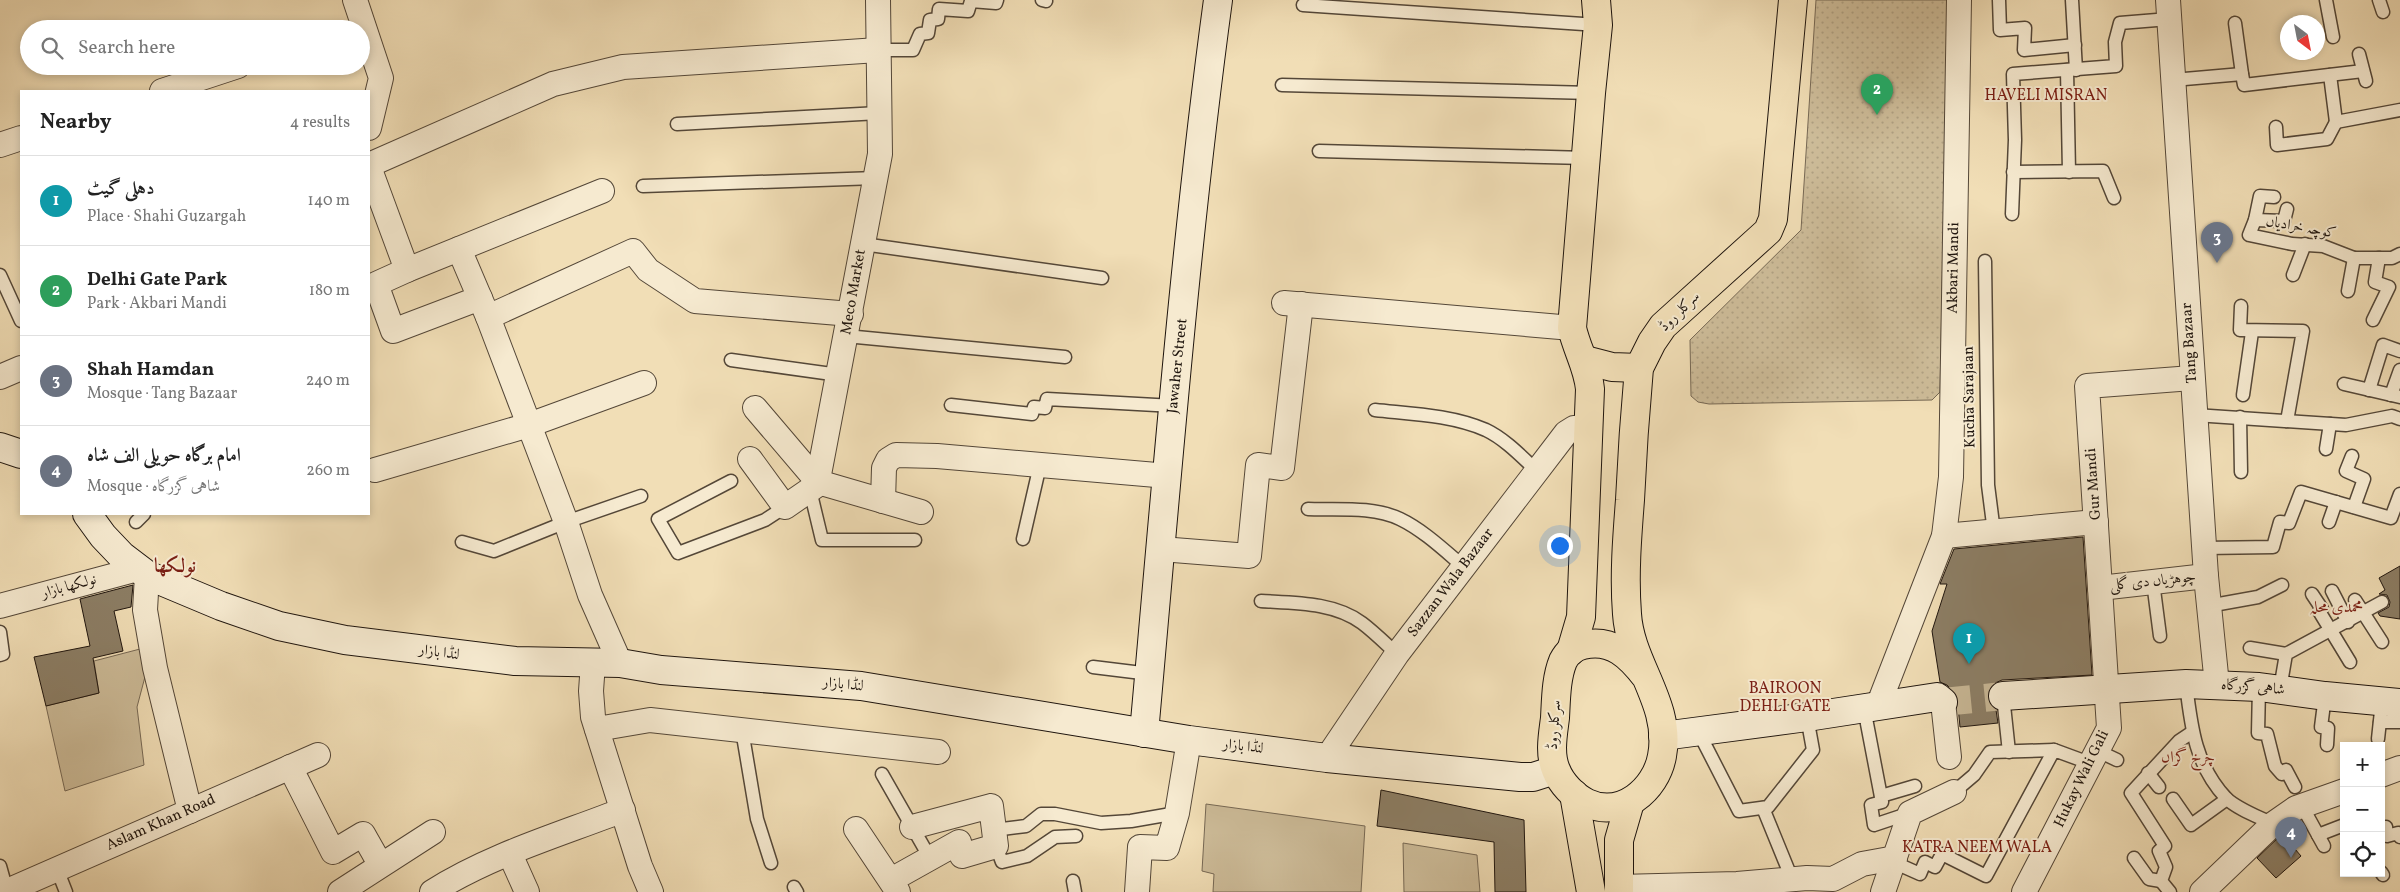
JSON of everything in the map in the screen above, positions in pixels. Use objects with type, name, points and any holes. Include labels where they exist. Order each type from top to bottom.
[{"type":"main road","name":"سرکلر روڈ","points":[[1597,12],[1572,328],[1574,339],[1584,360],[1590,389],[1581,617],[1571,651],[1564,661],[1557,692],[1552,748],[1556,770],[1562,780],[1574,794],[1586,802],[1600,807],[1616,806],[1630,802],[1644,791],[1656,775],[1662,757],[1664,736],[1659,706],[1633,643],[1626,614],[1626,560],[1639,368],[1648,349],[1663,326],[1768,231],[1773,220],[1792,0]]},
{"type":"main road","points":[[1584,360],[1612,367],[1639,368]]},
{"type":"main road","name":"سرکلر روڈ","points":[[1571,651],[1580,646],[1596,643],[1612,646],[1631,659],[1646,676]]},
{"type":"main road","name":"سرکلر روڈ","points":[[1574,794],[1591,892]]},
{"type":"main road","points":[[1619,889],[1619,840],[1630,802]]},
{"type":"street","points":[[355,0],[356,20]]},
{"type":"street","name":"Meco Market","points":[[814,486],[839,375],[880,154],[878,0]]},
{"type":"street","name":"Jawaher Street","points":[[1144,733],[1174,406],[1208,76],[1218,0]]},
{"type":"street","name":"Akbari Mandi","points":[[1871,707],[1944,536],[1951,478],[1959,0]]},
{"type":"street","name":"Tang Bazaar","points":[[2168,9],[2208,606],[2217,685]]},
{"type":"street","points":[[370,166],[553,84],[623,67],[878,50]]},
{"type":"street","points":[[370,55],[381,78],[370,124]]},
{"type":"street","points":[[165,90],[211,75]]},
{"type":"street","points":[[0,145],[20,138]]},
{"type":"street","points":[[370,172],[378,220],[407,270]]},
{"type":"street","points":[[602,190],[376,284],[393,330],[484,307],[633,251],[648,270],[695,301],[848,325]]},
{"type":"street","points":[[459,249],[484,307],[566,522],[590,595],[620,663]]},
{"type":"street","points":[[1161,549],[1249,556],[1258,465],[1282,468],[1292,304],[1572,328]]},
{"type":"street","points":[[0,377],[20,368]]},
{"type":"street","name":"Gur Mandi","points":[[2106,688],[2087,386],[2192,378]]},
{"type":"street","points":[[375,470],[529,425],[644,383]]},
{"type":"street","points":[[755,408],[814,486],[883,501],[921,512]]},
{"type":"street","name":"Sazzan Wala Bazaar","points":[[1327,758],[1397,654],[1566,432],[1574,428],[1590,427]]},
{"type":"street","points":[[0,447],[20,454]]},
{"type":"street","points":[[883,501],[884,468],[888,460],[896,455],[937,456],[1168,476]]},
{"type":"street","points":[[750,459],[785,507],[814,486]]},
{"type":"street","name":"لنڈا بازار","points":[[88,515],[122,556],[143,572],[221,606],[271,623],[344,640],[515,661],[620,663],[661,670],[860,686],[1189,740],[1327,758],[1520,777],[1533,777],[1556,770]]},
{"type":"street","points":[[1944,536],[2096,522]]},
{"type":"street","points":[[143,572],[145,610],[154,668],[190,811]]},
{"type":"street","name":"نولکھا بازار","points":[[0,606],[143,572]]},
{"type":"street","name":"چوہڑیاں دی گلی","points":[[2100,588],[2206,576]]},
{"type":"street","points":[[593,663],[591,691],[596,729],[651,892]]},
{"type":"street","name":"شاہی گزرگاہ","points":[[2003,696],[2106,688],[2186,684],[2217,685],[2270,688],[2325,696],[2387,709]]},
{"type":"street","name":"Hukay Wali Gali","points":[[2024,892],[2102,758],[2110,716],[2106,688]]},
{"type":"street","points":[[1664,736],[1807,718],[1937,697],[1943,702],[1949,758]]},
{"type":"street","points":[[596,729],[650,720],[938,752]]},
{"type":"street","points":[[1137,892],[1140,847],[1166,848],[1177,813],[1189,740]]},
{"type":"street","name":"Aslam Khan Road","points":[[6,892],[318,755]]},
{"type":"street","points":[[290,767],[333,852],[363,834],[380,864]]},
{"type":"street","points":[[2385,774],[2400,768]]},
{"type":"street","points":[[1884,892],[1910,813],[1954,792]]},
{"type":"street","points":[[2213,888],[2298,797],[2340,792]]},
{"type":"street","points":[[856,829],[894,886],[930,858],[959,842],[962,856],[995,838],[991,806],[912,826]]},
{"type":"street","points":[[432,892],[455,877],[622,810]]},
{"type":"street","points":[[340,892],[380,864],[433,832]]},
{"type":"street","points":[[510,854],[527,892]]},
{"type":"street","points":[[1619,889],[1737,884],[1792,879],[1832,879],[1862,864],[1894,860]]},
{"type":"lane","points":[[878,50],[913,50],[920,34],[928,33],[930,20],[938,18],[938,9],[968,11],[971,1],[996,3],[996,0]]},
{"type":"lane","points":[[1999,0],[2000,30],[2025,28],[2024,50],[2075,45]]},
{"type":"lane","points":[[2070,172],[2072,70],[2075,45],[2072,0]]},
{"type":"lane","points":[[2326,0],[2333,37]]},
{"type":"lane","points":[[1303,5],[1597,12]]},
{"type":"lane","points":[[2012,214],[2013,74],[2116,66],[2115,42],[2120,23],[2168,9]]},
{"type":"lane","points":[[2235,23],[2244,85],[2330,75],[2364,76],[2359,54]]},
{"type":"lane","points":[[2173,80],[2242,74]]},
{"type":"lane","points":[[2276,127],[2276,145],[2328,139],[2336,122],[2330,75]]},
{"type":"lane","points":[[1282,85],[1591,93]]},
{"type":"lane","points":[[2336,122],[2400,110]]},
{"type":"lane","points":[[676,124],[880,113]]},
{"type":"lane","points":[[1319,151],[1586,158]]},
{"type":"lane","points":[[2013,172],[2103,171],[2114,198]]},
{"type":"lane","points":[[643,186],[876,178]]},
{"type":"lane","name":"کوچہ خرادیاں","points":[[2274,197],[2260,196],[2256,220],[2249,235],[2292,244],[2323,246],[2354,258],[2392,258],[2400,254]]},
{"type":"lane","points":[[2256,220],[2284,221],[2287,210]]},
{"type":"lane","points":[[863,244],[1102,278]]},
{"type":"lane","points":[[2293,276],[2305,244]]},
{"type":"lane","points":[[2348,291],[2354,258]]},
{"type":"lane","points":[[2373,320],[2389,287],[2375,282],[2379,258]]},
{"type":"lane","name":"Kucha Sarajaan","points":[[1985,261],[1988,485],[1994,532]]},
{"type":"lane","points":[[0,274],[20,318]]},
{"type":"lane","points":[[2241,306],[2240,330],[2252,332],[2303,331],[2287,421]]},
{"type":"lane","points":[[848,325],[1065,357]]},
{"type":"lane","points":[[2244,396],[2252,332]]},
{"type":"lane","points":[[2369,390],[2383,345],[2400,351]]},
{"type":"lane","points":[[731,360],[839,375]]},
{"type":"lane","points":[[2344,384],[2395,396],[2400,370]]},
{"type":"lane","points":[[951,405],[1032,414],[1034,407],[1045,408],[1047,399],[1174,406]]},
{"type":"lane","points":[[1375,410],[1450,419],[1487,431],[1519,454],[1537,471]]},
{"type":"lane","points":[[2195,415],[2346,425],[2392,416],[2400,419]]},
{"type":"lane","points":[[2240,418],[2241,472]]},
{"type":"lane","points":[[2326,449],[2330,424]]},
{"type":"lane","points":[[2352,456],[2346,471],[2364,479],[2354,507]]},
{"type":"lane","points":[[1023,538],[1040,465]]},
{"type":"lane","points":[[731,481],[658,519],[678,554],[765,520],[785,507]]},
{"type":"lane","points":[[814,486],[822,540],[914,540]]},
{"type":"lane","points":[[2204,548],[2274,548],[2280,522],[2289,523],[2301,492],[2395,519],[2400,494]]},
{"type":"lane","points":[[462,542],[494,551],[566,522],[641,496]]},
{"type":"lane","points":[[2329,522],[2336,502]]},
{"type":"lane","points":[[1308,509],[1367,511],[1398,518],[1419,531],[1464,567]]},
{"type":"lane","points":[[2153,582],[2160,636]]},
{"type":"lane","points":[[2208,606],[2248,593],[2258,597],[2282,585]]},
{"type":"lane","points":[[2332,592],[2348,622]]},
{"type":"lane","points":[[2312,594],[2350,662]]},
{"type":"lane","points":[[2355,600],[2382,642]]},
{"type":"lane","points":[[1260,602],[1298,603],[1340,610],[1361,622],[1397,654]]},
{"type":"lane","points":[[2250,648],[2286,654],[2382,602]]},
{"type":"lane","points":[[0,632],[3,654],[0,655]]},
{"type":"lane","points":[[2286,654],[2270,688],[2258,733],[2267,734],[2275,766],[2282,774],[2286,770],[2324,846]]},
{"type":"lane","points":[[1093,667],[1150,674]]},
{"type":"lane","points":[[2186,684],[2191,733],[2196,748],[2208,771],[2227,799],[2273,824]]},
{"type":"lane","points":[[2003,696],[2009,752]]},
{"type":"lane","points":[[2325,696],[2321,727],[2328,728],[2327,745]]},
{"type":"lane","points":[[1871,707],[1882,802],[1871,805],[1874,825],[1910,813]]},
{"type":"lane","points":[[2378,739],[2387,709],[2400,722]]},
{"type":"lane","points":[[1699,732],[1739,811],[1763,808],[1768,807],[1813,750],[1807,718]]},
{"type":"lane","points":[[742,730],[757,819],[771,863]]},
{"type":"lane","points":[[2161,881],[2166,867],[2160,851],[2165,846],[2131,794],[2179,741],[2191,733]]},
{"type":"lane","points":[[1954,792],[1974,775],[1990,752],[2054,750],[2102,758]]},
{"type":"lane","points":[[1894,860],[1920,874],[1925,862],[1935,867],[1942,854],[1986,876],[2054,750]]},
{"type":"lane","points":[[2148,773],[2159,787]]},
{"type":"lane","points":[[882,774],[930,858]]},
{"type":"lane","points":[[1881,796],[1915,786]]},
{"type":"lane","points":[[2173,799],[2190,824],[2227,799]]},
{"type":"lane","points":[[1763,808],[1792,879]]},
{"type":"lane","points":[[1076,836],[1054,837],[1027,856],[1002,862],[995,838],[1026,826],[1041,814],[1055,814],[1101,823],[1130,821],[1177,813]]},
{"type":"lane","points":[[2318,835],[2340,827]]},
{"type":"lane","points":[[2385,827],[2387,836],[2398,833],[2400,837]]},
{"type":"lane","points":[[2134,858],[2149,879],[2161,881],[2170,892]]},
{"type":"lane","points":[[0,866],[6,892]]},
{"type":"lane","points":[[57,869],[66,892]]},
{"type":"shaded area","points":[[1816,0],[1948,0],[1940,392],[1932,400],[1709,404],[1698,402],[1691,396],[1690,340],[1801,230]]},
{"type":"shaded area","points":[[140,649],[146,673],[137,707],[144,765],[65,791],[46,706],[99,693],[94,661]]},
{"type":"shaded area","points":[[1206,804],[1365,826],[1361,892],[1213,892],[1214,874],[1202,871]]},
{"type":"shaded area","points":[[1403,843],[1477,855],[1480,892],[1404,892]]},
{"type":"building","points":[[2083,537],[2092,675],[2002,680],[1995,683],[1989,690],[1988,698],[1990,705],[1996,710],[1998,723],[1960,727],[1957,696],[1947,685],[1940,682],[1932,631],[1947,584],[1940,584],[1954,549]]},
{"type":"building","points":[[2400,566],[2400,619],[2380,616],[2378,613],[2389,607],[2390,602],[2387,595],[2379,594],[2385,590],[2379,578]]},
{"type":"building","points":[[133,585],[131,607],[114,611],[123,651],[93,658],[99,693],[46,706],[34,657],[90,646],[80,599]]},
{"type":"building","points":[[1381,790],[1524,820],[1526,892],[1495,892],[1494,842],[1377,826]]},
{"type":"building","points":[[2282,834],[2301,856],[2276,878],[2257,858]]},
{"type":"tunnel","points":[[1943,702],[2003,696]]},
{"type":"place","name":"Delhi Gate Park","points":[[1877,115]]},
{"type":"place","name":"Shah Hamdan","points":[[2217,263]]},
{"type":"place","name":"دہلی گیٹ","points":[[1969,664]]},
{"type":"place","name":"امام برگاہ حویلی الف شاہ","points":[[2291,858]]},
{"type":"district","name":"HAVELI MISRAN","points":[[2046,96]]},
{"type":"district","name":"نولکھا","points":[[175,567]]},
{"type":"district","name":"محمدی محلہ","points":[[2336,608]]},
{"type":"district","name":"BAIROON DEHLI GATE","points":[[1785,698]]},
{"type":"district","name":"چرخ گراں","points":[[2188,758]]},
{"type":"district","name":"KATRA NEEM WALA","points":[[1977,848]]}]
